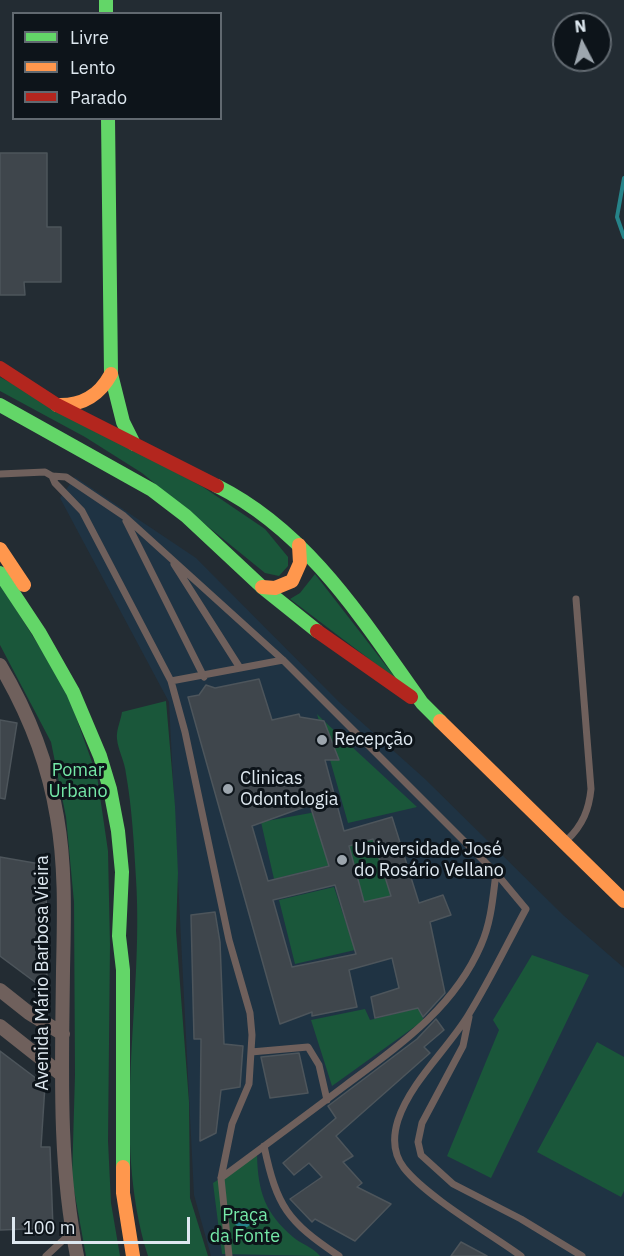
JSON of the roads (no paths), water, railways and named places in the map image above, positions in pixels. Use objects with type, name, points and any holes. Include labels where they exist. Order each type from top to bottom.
[{"type":"main road","points":[[108,120],[111,374],[120,414],[134,444]]},
{"type":"main road","points":[[0,368],[57,405],[226,490],[268,518],[299,545],[359,614],[422,703],[624,901]]},
{"type":"main road","points":[[57,405],[76,405],[94,397],[111,374]]},
{"type":"main road","points":[[0,405],[152,490],[218,543],[262,587],[328,640],[422,703]]},
{"type":"main road","points":[[262,587],[275,588],[292,581],[300,562],[299,545]]},
{"type":"main road","points":[[0,549],[77,670],[118,774],[128,822],[132,879],[133,950],[123,970]]},
{"type":"main road","points":[[0,573],[41,633],[66,675],[95,741],[117,824],[122,877],[119,948],[123,970],[123,1193],[133,1256]]},
{"type":"street","name":"Avenida Mário Barbosa Vieira","points":[[0,665],[18,694],[35,734],[57,817],[64,910],[62,1076],[66,1183],[77,1256]]},
{"type":"street","points":[[0,990],[28,1013],[63,1034]]},
{"type":"street","points":[[0,1026],[62,1076]]},
{"type":"lane","points":[[0,474],[45,472],[52,476],[66,477],[124,516],[283,660],[496,873],[526,909],[469,1015],[415,1089],[399,1117],[394,1136],[396,1152],[404,1167],[427,1189],[521,1256]]},
{"type":"lane","points":[[52,476],[65,495],[82,511],[171,681],[185,732],[229,940],[250,1013],[249,1084],[232,1124],[221,1178],[229,1255],[237,1256]]},
{"type":"lane","points":[[124,516],[204,676]]},
{"type":"lane","points":[[170,557],[240,668]]},
{"type":"lane","points":[[563,843],[583,822],[589,806],[591,789],[576,599]]},
{"type":"lane","points":[[171,681],[283,660]]},
{"type":"lane","points":[[221,1178],[414,1034],[449,999],[482,944],[492,907],[496,873]]},
{"type":"lane","points":[[469,1015],[462,1046],[422,1123],[418,1142],[421,1155],[453,1184],[521,1219],[582,1256]]},
{"type":"lane","points":[[251,1052],[308,1047],[319,1065],[327,1100]]},
{"type":"lane","points":[[264,1146],[274,1189],[281,1204],[307,1233],[339,1256]]},
{"type":"lane","points":[[46,1256],[72,1232]]},
{"type":"water","points":[[243,1208],[250,1211],[253,1218],[250,1225],[243,1228],[236,1225],[233,1218],[236,1211]]},
{"type":"waterway","points":[[624,178],[617,217],[624,237]]},
{"type":"place","name":"Recepção","points":[[322,740]]},
{"type":"place","name":"Clinicas Odontologia","points":[[228,789]]},
{"type":"place","name":"Universidade José do Rosário Vellano","points":[[342,860]]},
{"type":"park label","name":"Pomar Urbano","points":[[78,781]]},
{"type":"park label","name":"Praça da Fonte","points":[[245,1226]]}]
